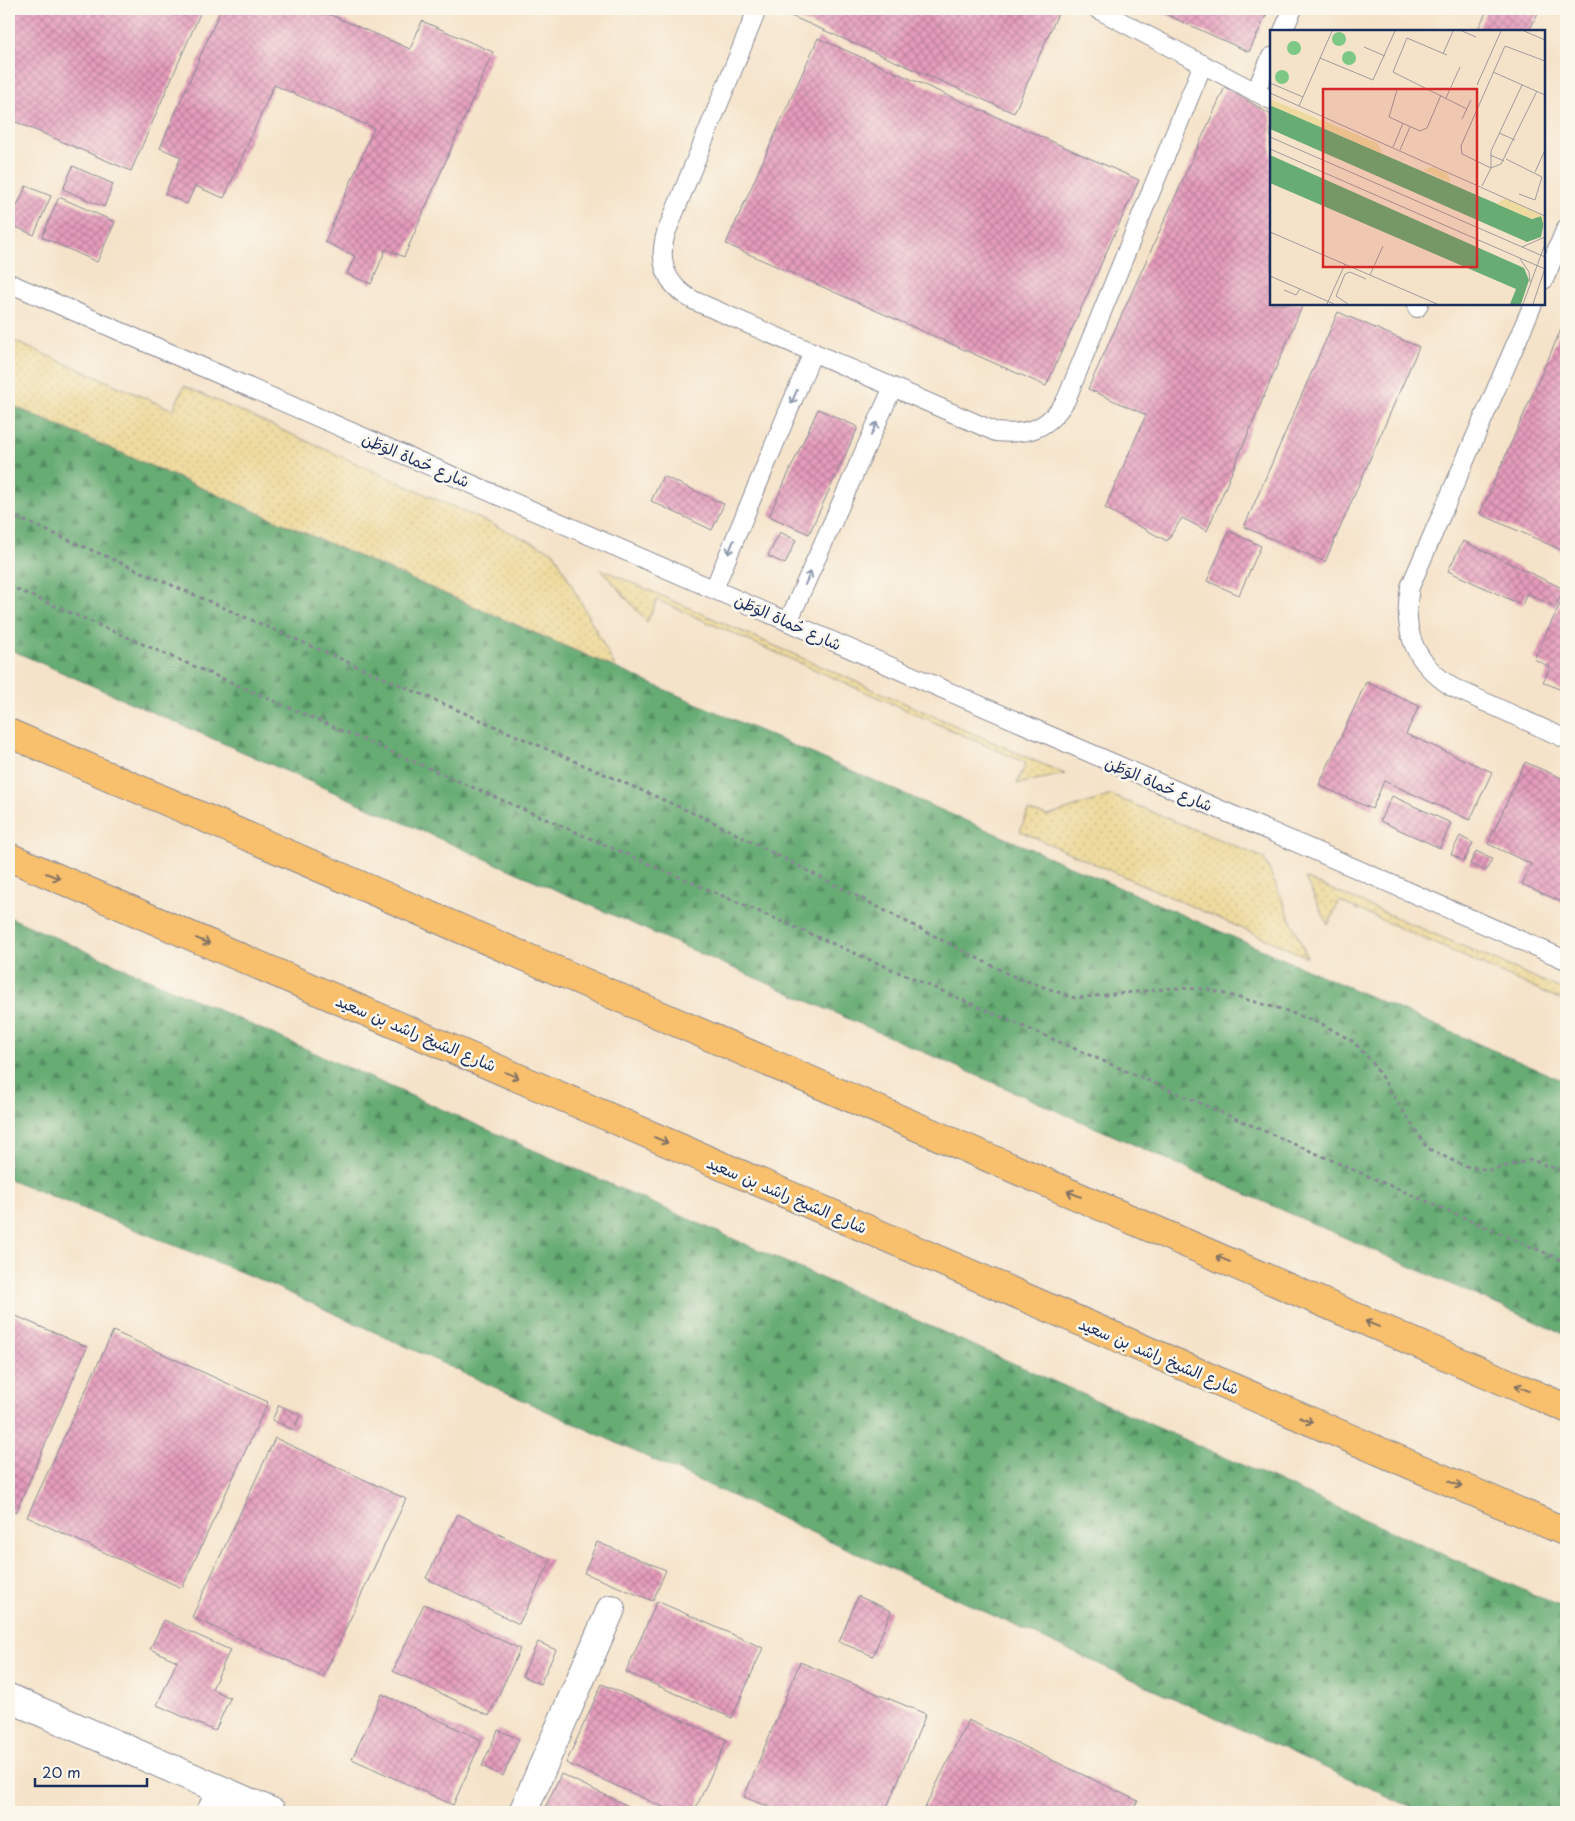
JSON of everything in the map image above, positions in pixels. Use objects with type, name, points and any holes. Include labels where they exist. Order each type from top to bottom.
[{"type":"main road","points":[[9,733],[1566,1408]]},
{"type":"main road","name":"شارع الشيخ راشد بن سعيد","points":[[9,857],[1566,1532]]},
{"type":"street","points":[[523,1812],[611,1609]]},
{"type":"street","points":[[9,1698],[216,1801],[272,1812]]},
{"type":"lane","points":[[1097,9],[1270,100]]},
{"type":"lane","points":[[1283,30],[1293,9]]},
{"type":"lane","points":[[755,15],[666,233],[662,247],[662,260],[673,285],[683,295],[893,387],[996,432],[1014,434],[1032,430],[1046,423],[1058,413],[1066,400],[1203,64]]},
{"type":"lane","points":[[1255,92],[1270,58]]},
{"type":"lane","points":[[1545,278],[1566,228]]},
{"type":"lane","name":"شارع حُماة الوَطَن","points":[[9,283],[1566,960]]},
{"type":"lane","points":[[1534,305],[1410,587],[1407,625],[1412,643],[1422,661],[1435,676],[1452,687],[1566,740]]},
{"type":"lane","points":[[714,588],[813,352]]},
{"type":"lane","points":[[788,622],[893,387]]},
{"type":"path","points":[[9,514],[707,820],[1010,975],[1075,998],[1174,988],[1207,989],[1281,1009],[1322,1024],[1354,1042],[1372,1062],[1427,1148],[1464,1166],[1490,1170],[1532,1160],[1566,1172]]},
{"type":"path","points":[[9,586],[1566,1262]]},
{"type":"green space","points":[[9,404],[1566,1082],[1566,1335],[9,649]]},
{"type":"green space","points":[[9,917],[1566,1609],[1566,1812],[1422,1812],[263,1281],[9,1179]]},
{"type":"sand","points":[[9,339],[173,410],[184,386],[554,552],[616,668],[9,404]]},
{"type":"sand","points":[[601,569],[1065,774],[1017,784],[1026,763],[657,600],[647,622]]},
{"type":"sand","points":[[1111,795],[1264,858],[1307,957],[1020,831],[1028,811],[1048,816]]},
{"type":"sand","points":[[1305,878],[1566,991],[1566,1002],[1339,901],[1328,925]]},
{"type":"building","points":[[9,9],[202,9],[131,171],[9,119]]},
{"type":"building","points":[[221,9],[317,9],[410,49],[422,21],[493,52],[404,257],[386,249],[371,284],[347,274],[355,256],[325,242],[374,128],[274,85],[224,198],[195,186],[187,204],[165,194],[181,157],[160,148]]},
{"type":"building","points":[[775,9],[1060,9],[1014,113]]},
{"type":"building","points":[[1154,9],[1269,9],[1249,52]]},
{"type":"building","points":[[1488,9],[1540,9],[1530,30],[1478,30]]},
{"type":"building","points":[[818,38],[1139,180],[1046,386],[726,244]]},
{"type":"building","points":[[1225,87],[1270,114],[1270,305],[1303,305],[1207,531],[1182,518],[1167,541],[1105,508],[1146,415],[1088,389]]},
{"type":"building","points":[[73,166],[113,184],[104,207],[63,189]]},
{"type":"building","points":[[26,186],[51,196],[34,235],[9,224]]},
{"type":"building","points":[[59,197],[115,222],[97,262],[42,237]]},
{"type":"building","points":[[1338,312],[1419,347],[1325,562],[1244,527]]},
{"type":"building","points":[[1566,318],[1566,552],[1480,514]]},
{"type":"building","points":[[818,409],[858,427],[809,534],[769,516]]},
{"type":"building","points":[[663,476],[724,504],[712,530],[651,501]]},
{"type":"building","points":[[1229,531],[1261,546],[1239,595],[1207,581]]},
{"type":"building","points":[[780,532],[796,540],[785,564],[768,556]]},
{"type":"building","points":[[1463,541],[1564,589],[1555,607],[1527,593],[1522,605],[1448,571]]},
{"type":"building","points":[[1561,602],[1566,604],[1566,692],[1543,682],[1550,667],[1534,659]]},
{"type":"building","points":[[1366,682],[1419,706],[1406,734],[1492,772],[1470,820],[1384,781],[1372,809],[1319,785]]},
{"type":"building","points":[[1525,762],[1566,780],[1566,904],[1522,884],[1531,864],[1488,844]]},
{"type":"building","points":[[1392,796],[1451,823],[1440,848],[1380,821]]},
{"type":"building","points":[[1460,836],[1473,843],[1464,861],[1451,854]]},
{"type":"building","points":[[1476,851],[1492,859],[1486,871],[1470,864]]},
{"type":"building","points":[[9,1313],[87,1347],[16,1512],[9,1509]]},
{"type":"building","points":[[113,1331],[268,1402],[182,1588],[27,1517]]},
{"type":"building","points":[[279,1405],[300,1415],[294,1430],[272,1420]]},
{"type":"building","points":[[275,1438],[406,1499],[323,1677],[192,1617]]},
{"type":"building","points":[[458,1514],[551,1560],[519,1624],[426,1578]]},
{"type":"building","points":[[597,1542],[666,1570],[653,1601],[584,1573]]},
{"type":"building","points":[[858,1596],[891,1611],[873,1656],[839,1642]]},
{"type":"building","points":[[657,1601],[763,1648],[732,1718],[626,1672]]},
{"type":"building","points":[[424,1604],[520,1649],[489,1716],[393,1671]]},
{"type":"building","points":[[164,1620],[230,1650],[212,1689],[230,1698],[215,1731],[157,1705],[177,1661],[150,1649]]},
{"type":"building","points":[[538,1642],[556,1650],[540,1684],[522,1676]]},
{"type":"building","points":[[800,1662],[926,1714],[885,1812],[781,1812],[744,1797]]},
{"type":"building","points":[[602,1684],[727,1740],[694,1812],[674,1812],[566,1763]]},
{"type":"building","points":[[382,1694],[482,1740],[453,1805],[352,1759]]},
{"type":"building","points":[[968,1720],[1138,1801],[1132,1812],[923,1812]]},
{"type":"building","points":[[498,1730],[519,1739],[503,1776],[482,1766]]},
{"type":"building","points":[[561,1774],[641,1812],[543,1812]]}]
